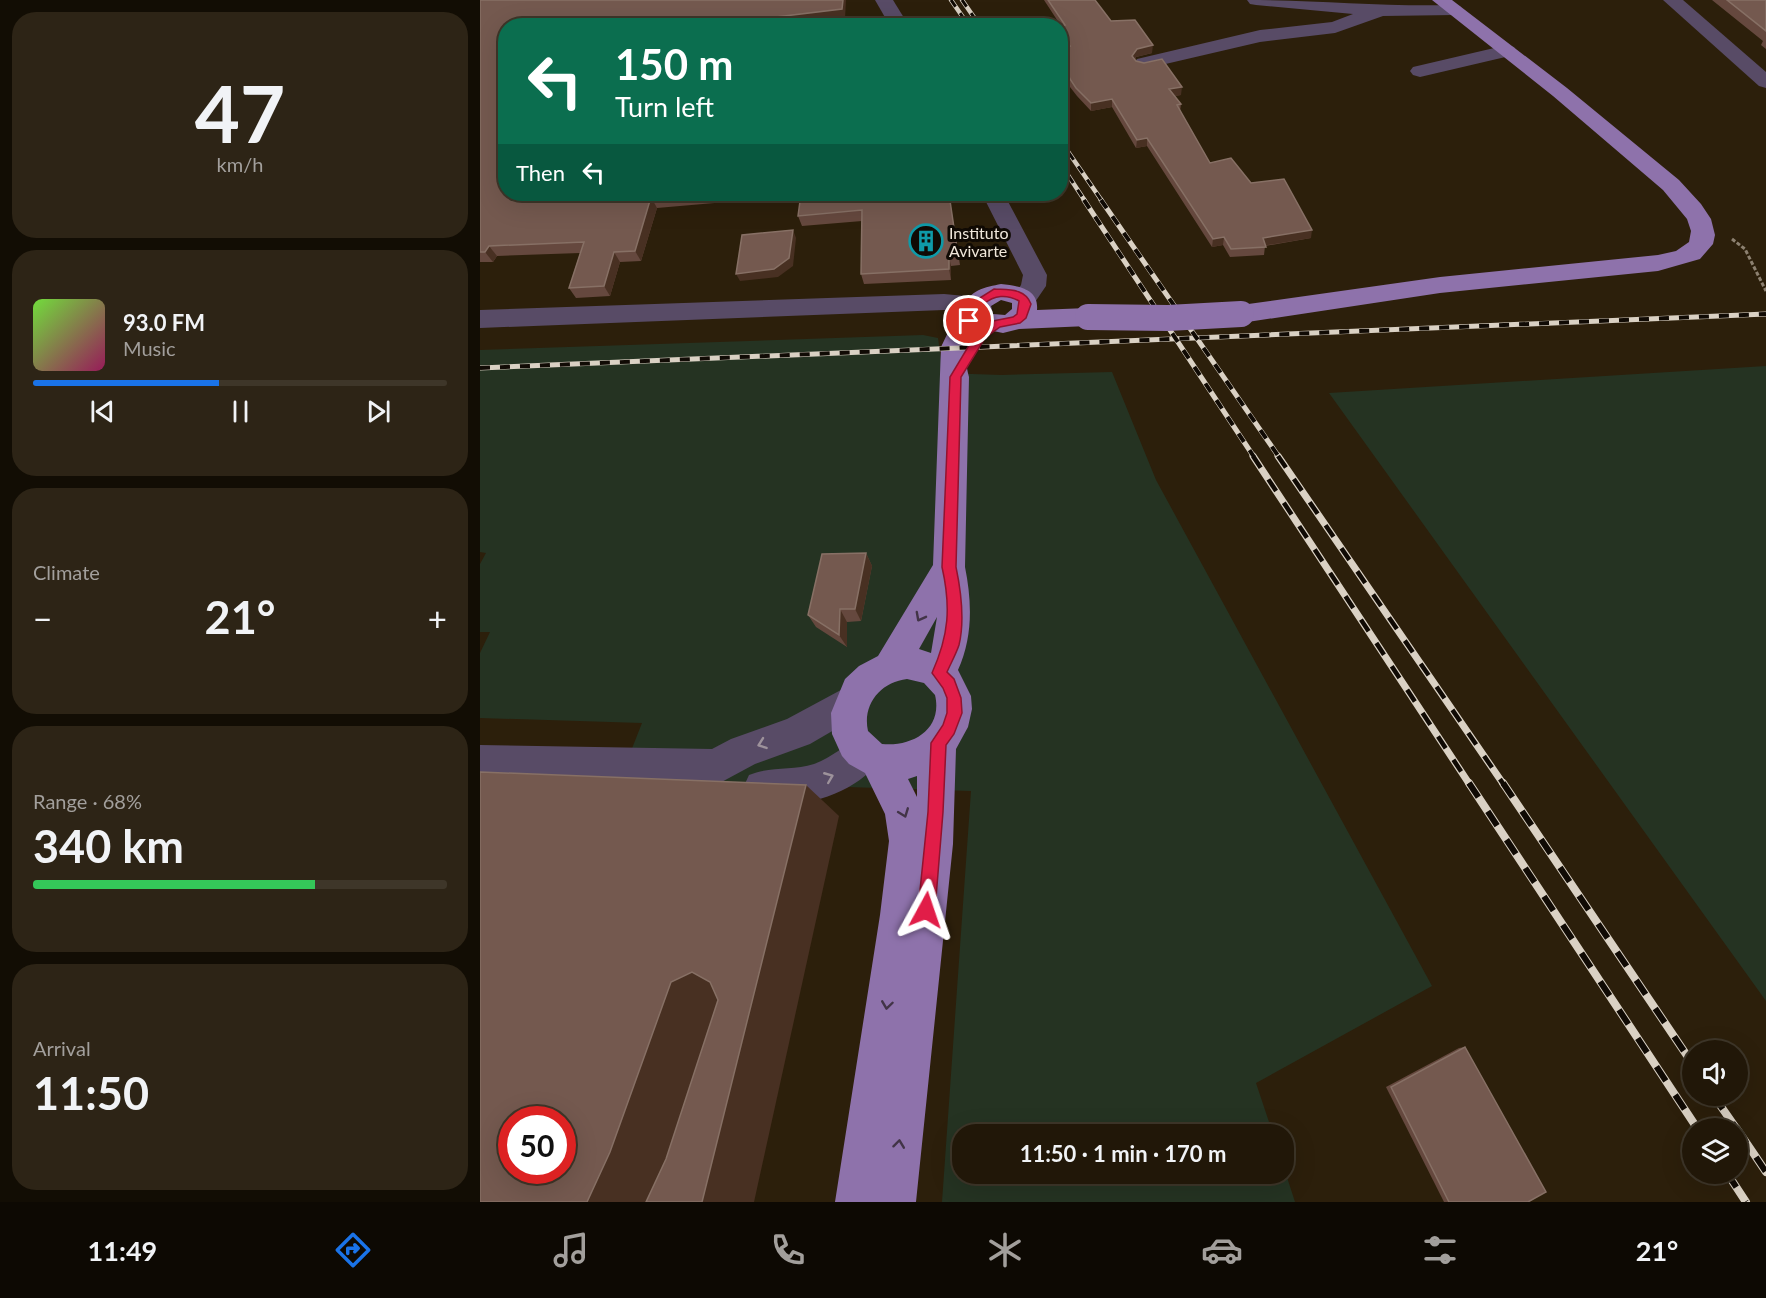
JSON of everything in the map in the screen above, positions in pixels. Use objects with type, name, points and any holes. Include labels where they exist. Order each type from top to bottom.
[{"type":"main road","points":[[939,673],[952,644],[954,591],[949,567],[955,377],[981,335],[1003,308],[1083,317],[1168,318],[1241,314],[1450,283],[1658,263],[1685,256],[1699,246],[1704,236],[1693,210],[1676,191],[1593,118],[1447,5]]},
{"type":"main road","points":[[891,666],[949,567]]},
{"type":"main road","points":[[859,1202],[900,915],[908,841],[907,821],[902,807],[871,757],[854,743],[848,730],[848,715],[852,700],[861,685],[875,674],[891,666],[908,664],[925,666],[939,673],[949,684],[954,698],[954,713],[949,729],[939,743],[926,754],[910,761],[893,763],[871,757]]},
{"type":"main road","points":[[892,1202],[926,910],[936,812],[939,743]]},
{"type":"street","points":[[884,0],[895,18]]},
{"type":"street","points":[[1256,0],[1379,11],[1417,12],[1447,5]]},
{"type":"street","points":[[1672,0],[1766,82]]},
{"type":"street","points":[[1144,63],[1260,36],[1335,27],[1379,11]]},
{"type":"street","points":[[1420,71],[1507,51]]},
{"type":"street","points":[[480,319],[944,302],[1003,308],[1033,286],[1035,275],[997,201]]},
{"type":"street","points":[[480,764],[716,767],[744,751],[797,732],[852,700]]},
{"type":"street","points":[[716,767],[741,787],[806,786],[871,757]]},
{"type":"path","points":[[1693,210],[1745,249],[1766,291]]},
{"type":"green space","points":[[923,335],[938,338],[943,373],[1001,375],[1112,372],[1156,480],[1432,986],[1256,1083],[1270,1124],[952,1124],[952,1184],[1289,1184],[1295,1202],[942,1202],[971,791],[754,784],[622,774],[642,723],[480,718],[480,653],[490,632],[480,632],[480,564],[486,553],[480,552],[480,350]]},
{"type":"green space","points":[[1766,366],[1766,1001],[1329,393]]},
{"type":"building","points":[[480,0],[843,0],[842,9],[768,18],[498,18],[498,201],[650,201],[635,251],[614,252],[604,286],[569,288],[584,242],[489,246],[485,252],[480,252]]},
{"type":"building","points":[[1048,0],[1095,0],[1111,21],[1135,20],[1153,45],[1137,49],[1132,56],[1136,61],[1144,63],[1162,59],[1182,87],[1169,89],[1181,104],[1177,105],[1210,163],[1231,158],[1251,183],[1284,179],[1312,230],[1263,238],[1266,247],[1231,249],[1224,237],[1213,239],[1147,138],[1137,140],[1112,99],[1091,103],[1076,88],[1068,74],[1068,46],[1070,46],[1068,43],[1068,18],[1060,18]]},
{"type":"building","points":[[1727,0],[1766,0],[1766,31]]},
{"type":"building","points":[[800,201],[950,201],[958,255],[949,256],[949,269],[861,274],[862,210],[798,216]]},
{"type":"building","points":[[793,230],[789,258],[774,269],[736,274],[742,235]]},
{"type":"building","points":[[866,553],[855,609],[840,609],[839,635],[808,615],[822,554]]},
{"type":"building","points":[[480,772],[806,785],[702,1202],[646,1202],[666,1159],[718,1000],[710,982],[692,972],[671,982],[610,1152],[587,1202],[480,1202]]},
{"type":"building","points":[[1465,1047],[1546,1192],[1528,1202],[1449,1202],[1391,1087]]},
{"type":"railway","points":[[951,0],[963,18]]},
{"type":"railway","points":[[962,0],[974,18]]},
{"type":"railway","points":[[1068,152],[1102,201]]},
{"type":"railway","points":[[1068,175],[1085,201]]},
{"type":"railway","points":[[1084,200],[1176,339]]},
{"type":"railway","points":[[1101,200],[1197,338]]},
{"type":"railway","points":[[1197,338],[1766,314]]},
{"type":"railway","points":[[1176,339],[1197,338]]},
{"type":"railway","points":[[1197,338],[1279,457]]},
{"type":"railway","points":[[480,368],[1176,339]]},
{"type":"railway","points":[[1176,339],[1254,457]]},
{"type":"railway","points":[[1253,456],[1470,785]]},
{"type":"railway","points":[[1278,456],[1504,785]]},
{"type":"railway","points":[[1469,783],[1690,1118]]},
{"type":"railway","points":[[1503,783],[1682,1048]]},
{"type":"railway","points":[[1721,1106],[1729,1118]]},
{"type":"railway","points":[[1748,1145],[1766,1172]]},
{"type":"railway","points":[[1734,1184],[1746,1202]]},
{"type":"place","name":"Instituto Avivarte","points":[[926,241]]},
{"type":"route","points":[[926,910],[936,812],[939,743],[949,729],[954,713],[954,698],[949,684],[939,673],[952,644],[954,615],[954,591],[949,567],[955,377],[981,335],[997,324],[1010,323],[1022,316],[1026,304],[1024,299],[1018,295],[1006,292],[987,295],[978,304],[978,313],[969,321]]}]
